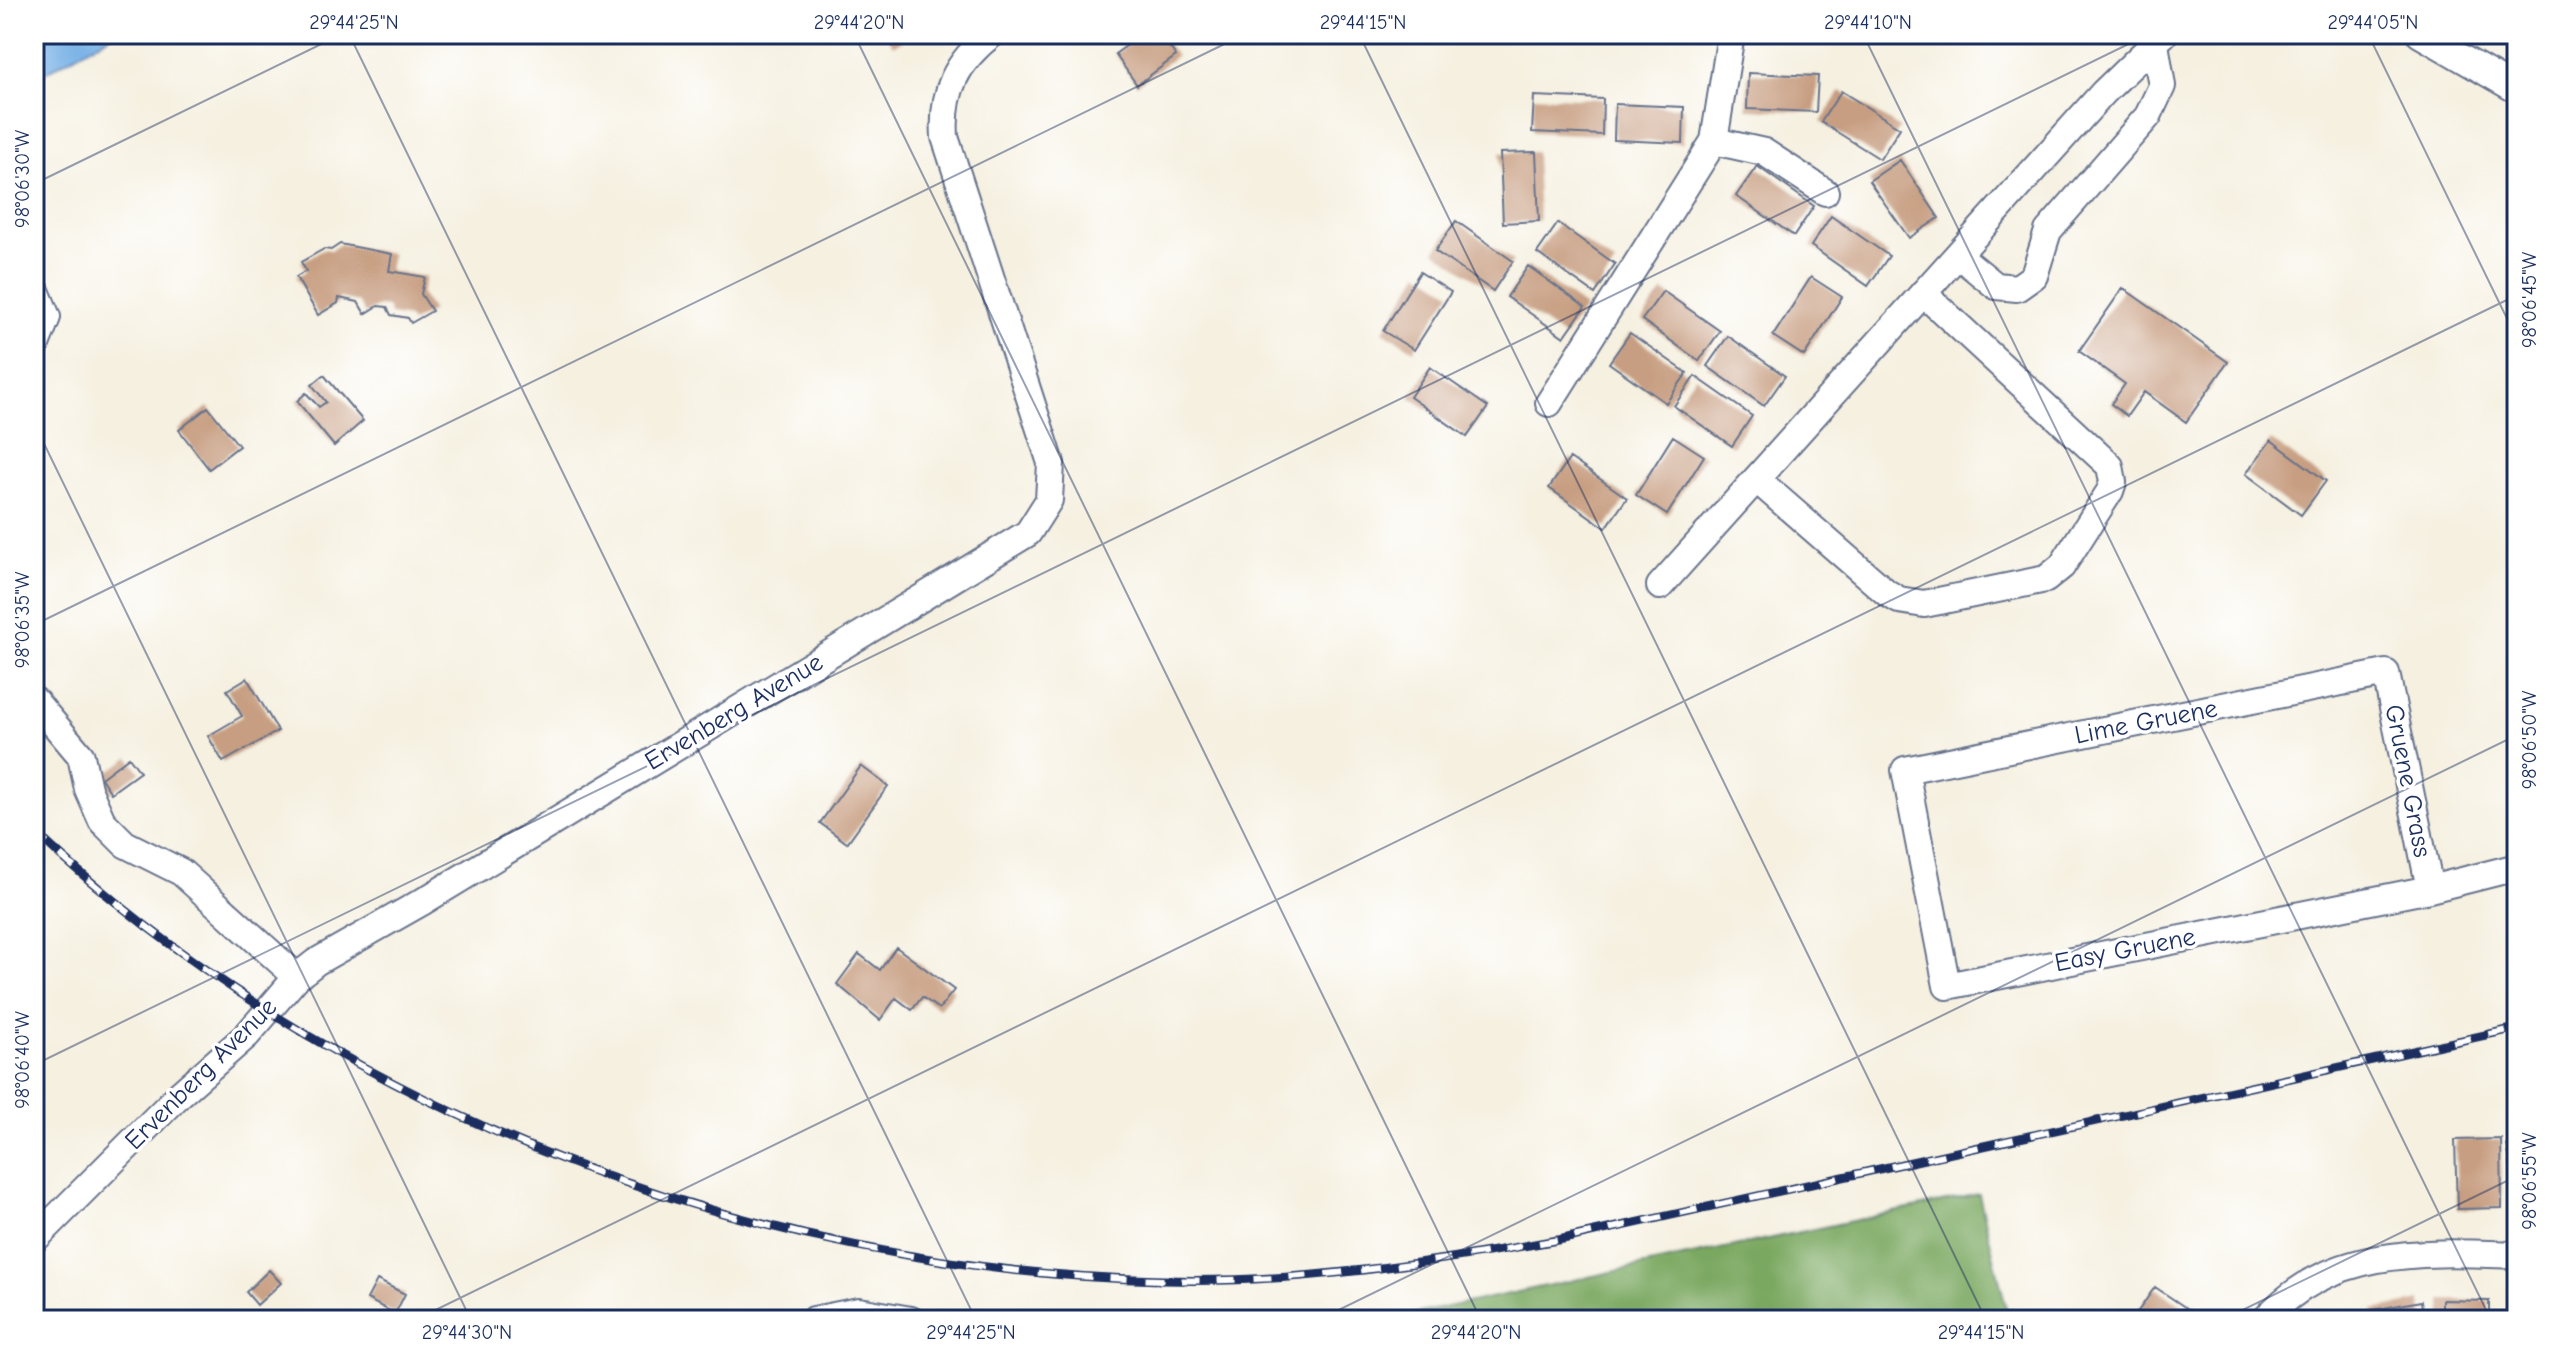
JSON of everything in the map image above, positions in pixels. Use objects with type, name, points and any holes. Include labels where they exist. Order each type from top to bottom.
[{"type":"street","name":"Ervenberg Avenue","points":[[34,1240],[179,1095],[247,1035],[297,977],[316,962],[422,902],[1028,533],[1041,515],[1052,485],[1051,463],[945,137],[943,111],[949,86],[960,64],[992,34]]},
{"type":"street","points":[[1549,403],[1714,141],[1731,34]]},
{"type":"street","points":[[2420,34],[2517,90]]},
{"type":"street","points":[[1660,586],[2104,92],[2160,39]]},
{"type":"street","points":[[1958,255],[1996,286],[2017,288],[2034,276],[2048,231],[2148,116],[2162,86],[2160,39]]},
{"type":"street","points":[[1714,141],[1764,152],[1825,192]]},
{"type":"street","points":[[34,286],[47,317],[34,349]]},
{"type":"street","points":[[1756,479],[1899,600],[1939,602],[1994,591],[2046,579],[2062,566],[2110,491],[2113,482],[2110,466],[1923,293]]},
{"type":"street","name":"Lime Gruene","points":[[1905,770],[2386,673]]},
{"type":"street","name":"Gruene Grass","points":[[2386,673],[2430,889]]},
{"type":"street","points":[[34,700],[81,756],[88,789],[102,821],[125,844],[181,872],[297,977]]},
{"type":"street","name":"Easy Gruene","points":[[1905,770],[1947,986],[2430,889],[2517,867]]},
{"type":"street","points":[[2265,1320],[2299,1291],[2355,1263],[2383,1256],[2436,1252],[2517,1255]]},
{"type":"street","points":[[814,1320],[859,1311],[911,1320]]},
{"type":"green space","points":[[1979,1194],[2009,1320],[1386,1320]]},
{"type":"water","points":[[34,34],[113,34],[34,79]]},
{"type":"building","points":[[886,34],[913,34],[893,46]]},
{"type":"building","points":[[1143,34],[1160,34],[1176,56],[1137,85],[1115,54]]},
{"type":"building","points":[[1748,73],[1818,76],[1816,112],[1747,109]]},
{"type":"building","points":[[1841,91],[1900,128],[1880,159],[1821,122]]},
{"type":"building","points":[[1534,96],[1603,99],[1602,135],[1532,132]]},
{"type":"building","points":[[1615,104],[1684,107],[1683,143],[1614,140]]},
{"type":"building","points":[[1536,152],[1539,221],[1503,223],[1500,153]]},
{"type":"building","points":[[1900,160],[1939,218],[1909,238],[1869,181]]},
{"type":"building","points":[[1757,166],[1814,206],[1794,236],[1736,196]]},
{"type":"building","points":[[1831,216],[1889,256],[1868,286],[1811,246]]},
{"type":"building","points":[[1456,221],[1513,261],[1493,291],[1435,251]]},
{"type":"building","points":[[1558,223],[1615,264],[1595,294],[1537,253]]},
{"type":"building","points":[[340,244],[392,254],[389,271],[425,277],[421,294],[432,311],[411,323],[408,318],[391,315],[387,307],[378,306],[365,314],[358,302],[339,298],[338,303],[318,315],[296,277],[306,271],[301,262]]},
{"type":"building","points":[[1528,266],[1585,307],[1564,337],[1507,297]]},
{"type":"building","points":[[1420,272],[1451,292],[1414,350],[1383,331]]},
{"type":"building","points":[[1811,277],[1842,297],[1804,356],[1773,336]]},
{"type":"building","points":[[2123,288],[2228,362],[2186,422],[2144,392],[2127,416],[2111,404],[2125,384],[2079,351]]},
{"type":"building","points":[[1663,291],[1720,331],[1699,361],[1642,320]]},
{"type":"building","points":[[1630,333],[1687,373],[1666,403],[1609,363]]},
{"type":"building","points":[[1728,336],[1785,376],[1764,406],[1707,366]]},
{"type":"building","points":[[1430,367],[1488,407],[1467,437],[1410,397]]},
{"type":"building","points":[[324,375],[363,421],[334,446],[297,401],[306,393],[319,407],[326,402],[312,385]]},
{"type":"building","points":[[1695,376],[1752,416],[1732,446],[1674,406]]},
{"type":"building","points":[[208,407],[239,446],[209,469],[179,430]]},
{"type":"building","points":[[1673,436],[1704,456],[1667,515],[1636,495]]},
{"type":"building","points":[[2271,440],[2326,481],[2301,515],[2246,474]]},
{"type":"building","points":[[1570,458],[1627,498],[1606,528],[1549,488]]},
{"type":"building","points":[[247,678],[278,731],[223,762],[208,736],[242,716],[227,690]]},
{"type":"building","points":[[129,757],[140,772],[111,793],[101,778]]},
{"type":"building","points":[[861,766],[888,786],[847,843],[820,823]]},
{"type":"building","points":[[896,947],[954,990],[939,1009],[922,997],[912,1010],[896,998],[880,1020],[837,984],[859,954],[880,970]]},
{"type":"building","points":[[2501,1139],[2502,1208],[2457,1209],[2455,1140]]},
{"type":"building","points":[[2517,1143],[2517,1191],[2515,1192],[2507,1144]]},
{"type":"building","points":[[269,1270],[281,1283],[257,1305],[246,1292]]},
{"type":"building","points":[[377,1280],[405,1294],[395,1314],[367,1299]]},
{"type":"building","points":[[2155,1287],[2204,1320],[2132,1320]]},
{"type":"building","points":[[2442,1300],[2489,1301],[2489,1320],[2442,1320]]},
{"type":"building","points":[[2421,1301],[2424,1320],[2375,1320],[2373,1310]]},
{"type":"railway","points":[[34,831],[152,930],[279,1018],[415,1094],[557,1157],[704,1208],[855,1245],[1008,1270],[1161,1280],[1262,1279],[1363,1270],[1463,1256],[1563,1239],[2517,1028]]}]
